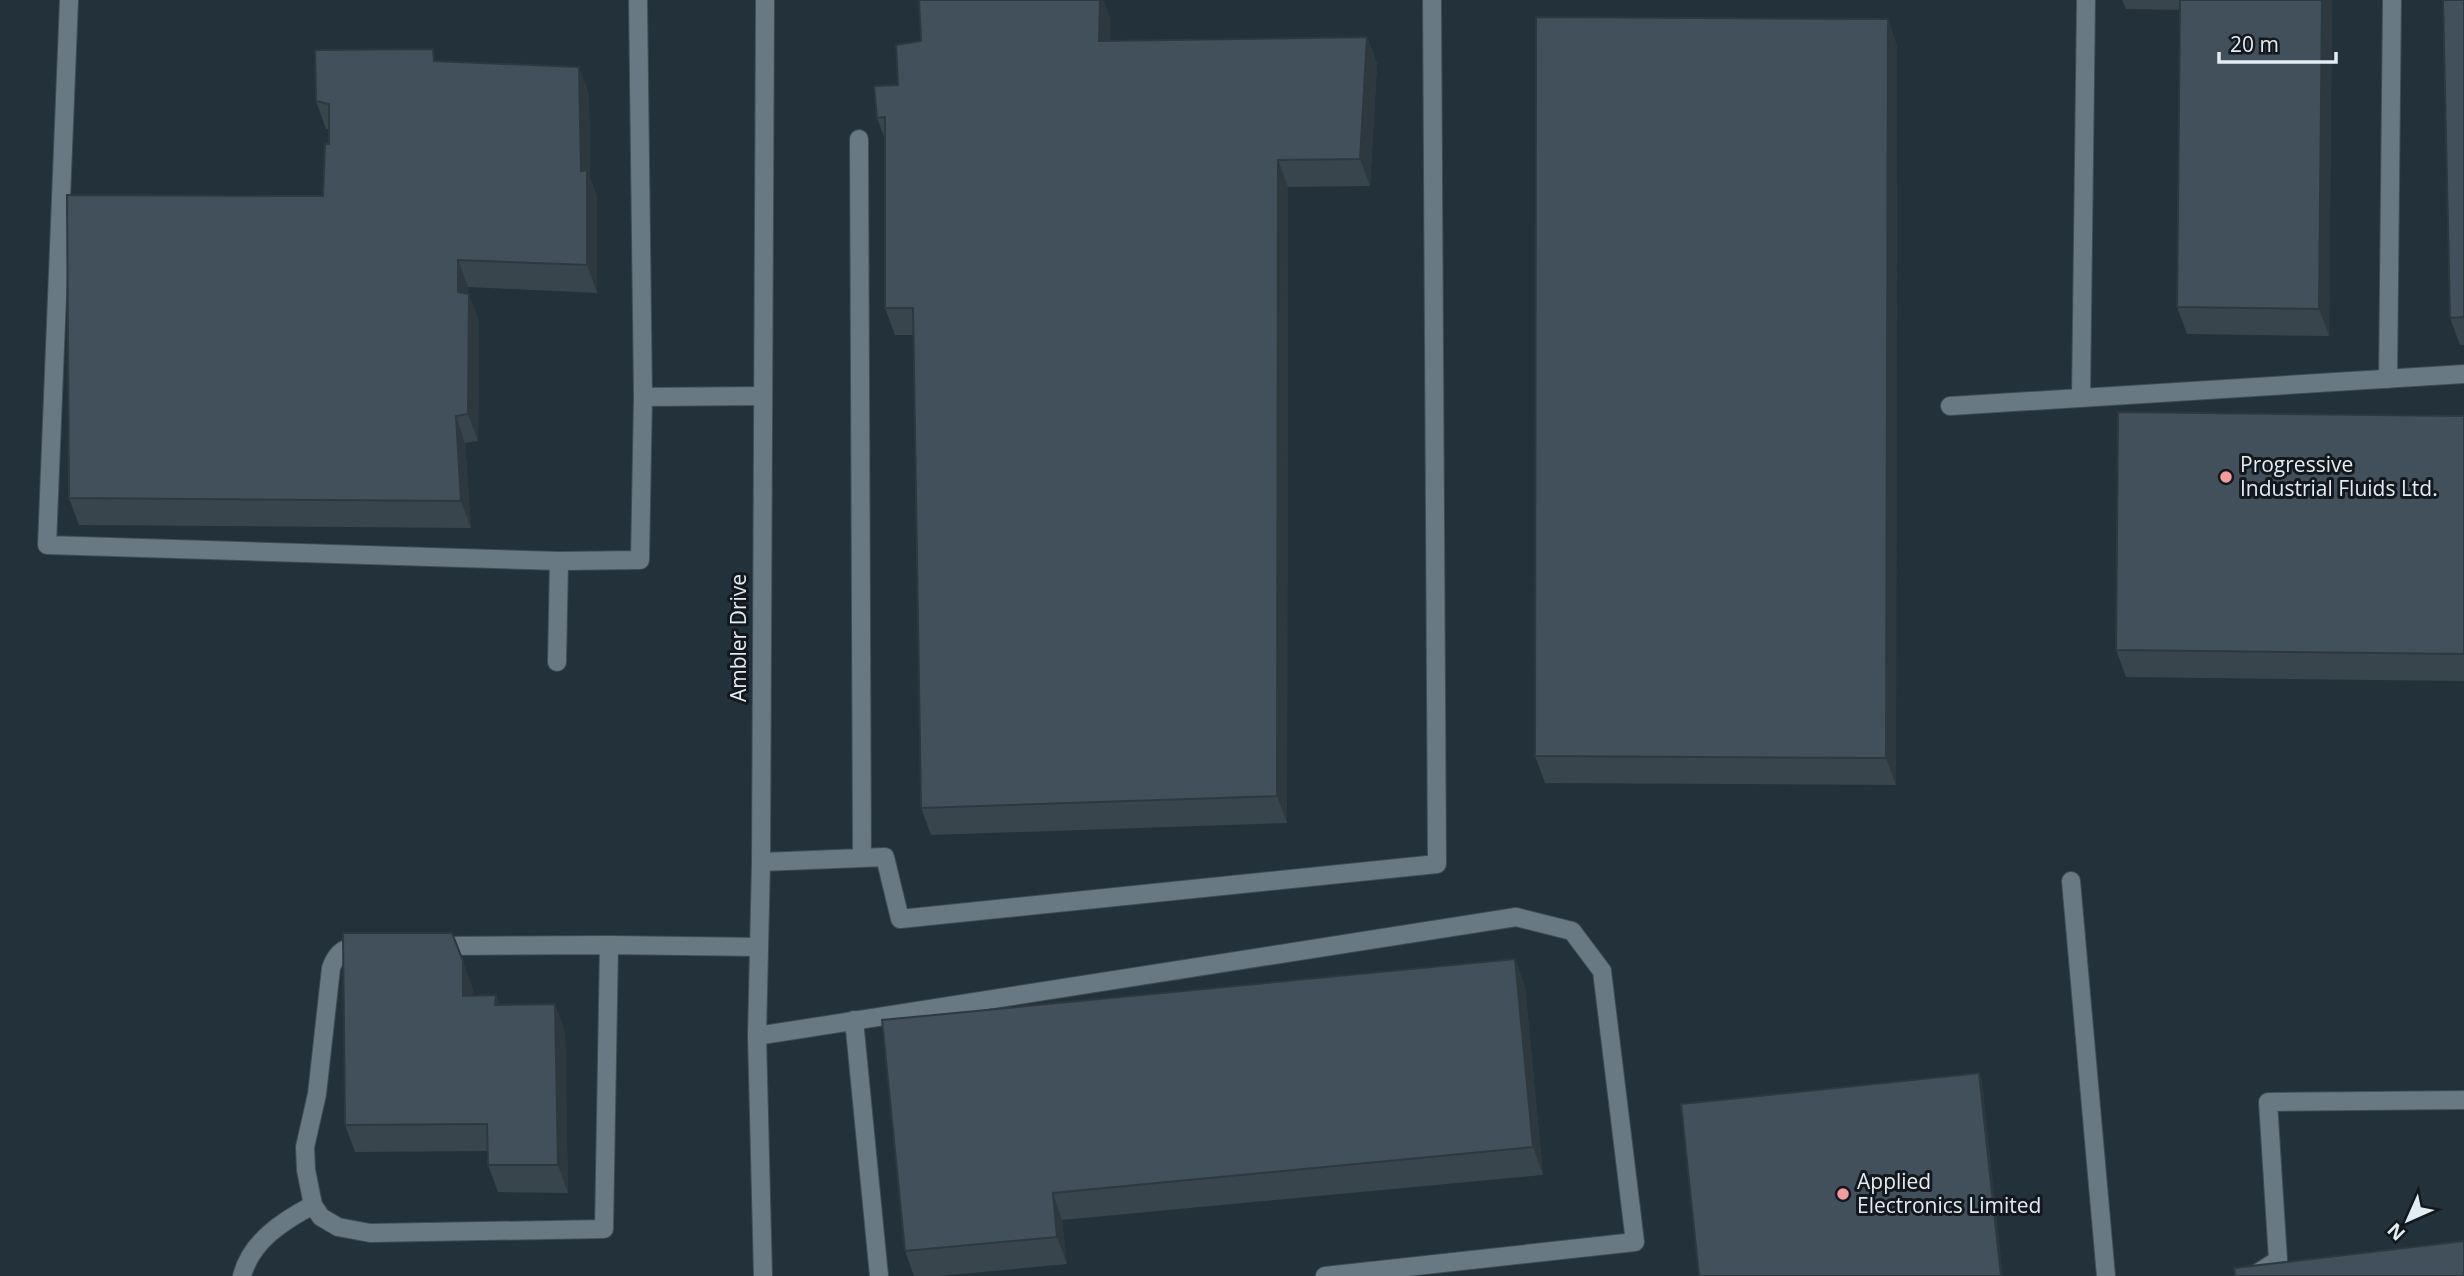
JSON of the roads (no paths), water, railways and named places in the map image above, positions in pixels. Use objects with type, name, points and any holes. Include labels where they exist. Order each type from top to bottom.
[{"type":"street","points":[[69,0],[47,545],[559,561],[640,560],[643,397],[638,0]]},
{"type":"street","name":"Ambler Drive","points":[[763,1276],[757,1036],[761,862],[765,0]]},
{"type":"street","points":[[761,862],[885,857],[900,919],[1437,864],[1432,0]]},
{"type":"street","points":[[2081,398],[2087,0]]},
{"type":"street","points":[[2388,379],[2392,0]]},
{"type":"street","points":[[859,139],[862,857]]},
{"type":"street","points":[[1950,406],[2464,374]]},
{"type":"street","points":[[643,397],[763,396]]},
{"type":"street","points":[[557,662],[559,561]]},
{"type":"street","points":[[2070,881],[2106,1276]]},
{"type":"street","points":[[757,1036],[1516,917],[1572,931],[1602,971],[1635,1242],[1325,1276]]},
{"type":"street","points":[[387,946],[347,948],[335,956],[331,968],[317,1094],[306,1147],[306,1170],[313,1205],[321,1217],[338,1227],[370,1233],[604,1229],[609,945]]},
{"type":"street","points":[[414,946],[759,947]]},
{"type":"street","points":[[854,1020],[879,1276]]},
{"type":"street","points":[[2253,1276],[2278,1260],[2268,1102],[2464,1100]]},
{"type":"street","points":[[242,1276],[253,1251],[284,1220],[313,1205]]},
{"type":"place","name":"Progressive Industrial Fluids Ltd.","points":[[2226,477]]},
{"type":"place","name":"Applied Electronics Limited","points":[[1843,1194]]}]
